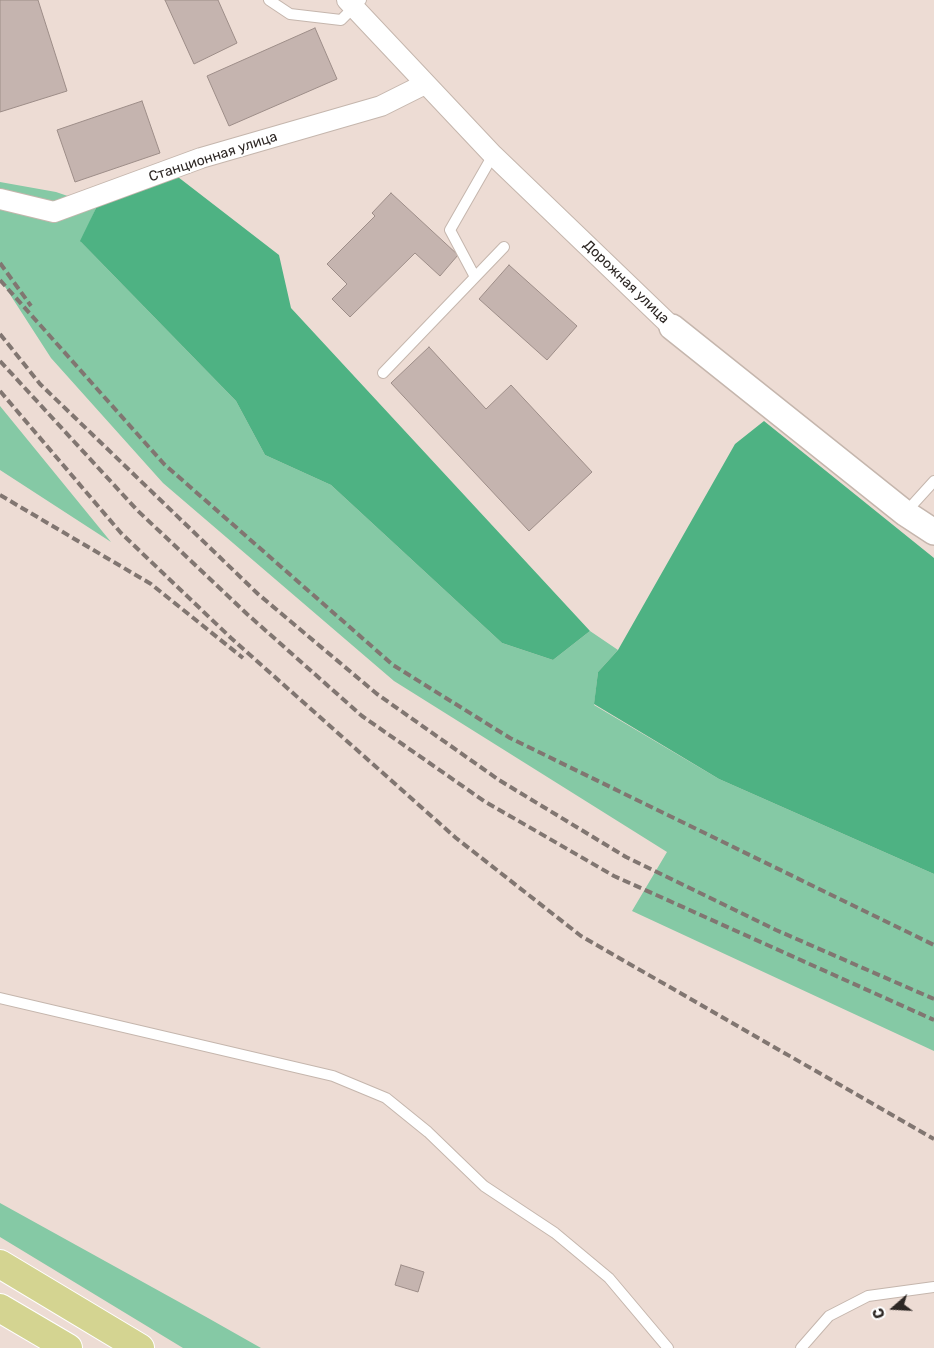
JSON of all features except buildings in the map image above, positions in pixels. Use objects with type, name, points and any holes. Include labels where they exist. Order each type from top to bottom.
[{"type":"main road","points":[[0,1264],[140,1348]]},
{"type":"main road","points":[[0,1308],[68,1348]]},
{"type":"street","name":"Дорожная улица","points":[[354,3],[424,84],[494,155],[672,327],[905,513],[934,532]]},
{"type":"street","name":"Станционная улица","points":[[0,198],[54,212],[201,158],[381,106],[424,84]]},
{"type":"lane","points":[[269,0],[290,14],[341,20],[354,3]]},
{"type":"lane","points":[[475,276],[450,230],[494,155]]},
{"type":"lane","points":[[382,373],[504,247]]},
{"type":"lane","points":[[905,513],[934,480]]},
{"type":"lane","points":[[0,998],[333,1076],[386,1098],[428,1132],[484,1186],[555,1233],[609,1278],[668,1348]]},
{"type":"lane","points":[[801,1348],[829,1316],[868,1296],[934,1287]]},
{"type":"green space","points":[[178,177],[279,255],[291,308],[590,631],[553,660],[502,643],[331,485],[265,455],[236,401],[80,241],[97,206]]},
{"type":"green space","points":[[0,182],[56,192],[97,206],[81,242],[236,401],[265,455],[331,485],[502,643],[553,660],[590,631],[618,650],[598,672],[594,705],[719,779],[934,874],[934,1051],[632,911],[667,852],[394,681],[163,483],[51,358],[0,279]]},
{"type":"green space","points":[[0,406],[111,542],[0,470]]},
{"type":"green space","points":[[764,421],[934,558],[934,874],[719,779],[594,704],[598,672],[618,650],[735,444]]},
{"type":"green space","points":[[0,1203],[261,1348],[183,1348],[0,1237]]},
{"type":"railway","points":[[0,263],[31,306]]},
{"type":"railway","points":[[0,280],[164,464],[393,665],[510,738],[934,945]]},
{"type":"railway","points":[[0,334],[40,384],[258,594],[377,694],[499,780],[626,857],[776,930],[934,999]]},
{"type":"railway","points":[[0,361],[137,510],[247,614],[362,716],[484,801],[614,876],[934,1020]]},
{"type":"railway","points":[[0,391],[121,533],[231,638],[456,838],[581,936],[934,1139]]},
{"type":"railway","points":[[0,495],[151,584],[243,658]]}]
